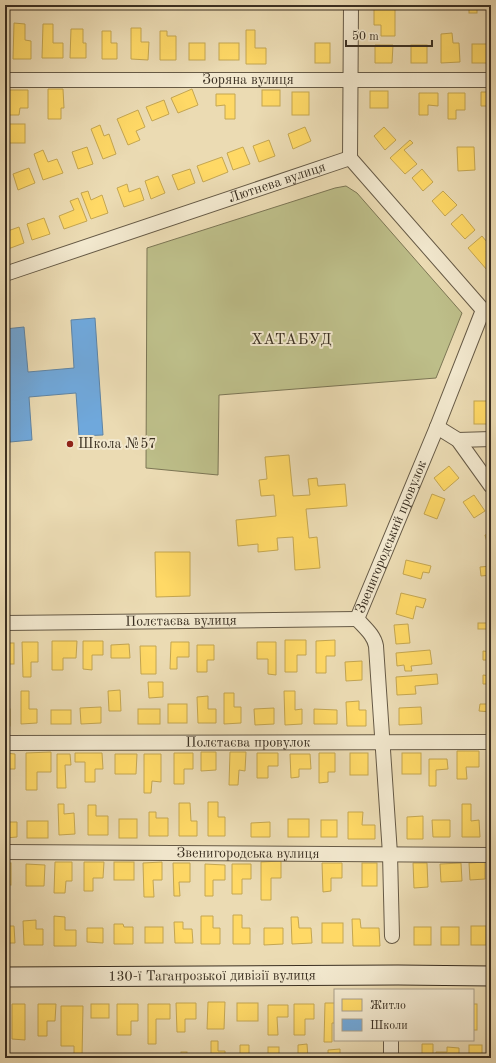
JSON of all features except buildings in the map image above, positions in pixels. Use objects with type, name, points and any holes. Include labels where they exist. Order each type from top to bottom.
[{"type":"street","points":[[351,5],[350,158],[487,310]]},
{"type":"street","name":"Зоряна вулиця","points":[[5,80],[491,80]]},
{"type":"street","name":"Лютнева вулиця","points":[[5,274],[350,158]]},
{"type":"street","name":"Звенигородський провулок","points":[[392,936],[390,854],[375,641],[373,636],[358,619],[436,427],[487,310]]},
{"type":"street","points":[[436,427],[458,440],[491,486]]},
{"type":"street","points":[[458,440],[491,439]]},
{"type":"street","name":"Полєтаєва вулиця","points":[[5,623],[358,619]]},
{"type":"street","name":"Полєтаєва провулок","points":[[5,743],[491,742]]},
{"type":"street","name":"Звенигородська вулиця","points":[[5,852],[491,855]]},
{"type":"street","name":"130-ї Таганрозької дивізії вулиця","points":[[5,978],[390,975],[491,976]]},
{"type":"street","points":[[391,1041],[391,1058]]},
{"type":"green space","points":[[346,186],[357,193],[462,313],[436,378],[219,395],[218,475],[146,468],[147,248],[335,188]]},
{"type":"place","name":"Школа №57","points":[[70,444]]},
{"type":"district","name":"ХАТАБУД","points":[[292,340]]}]
